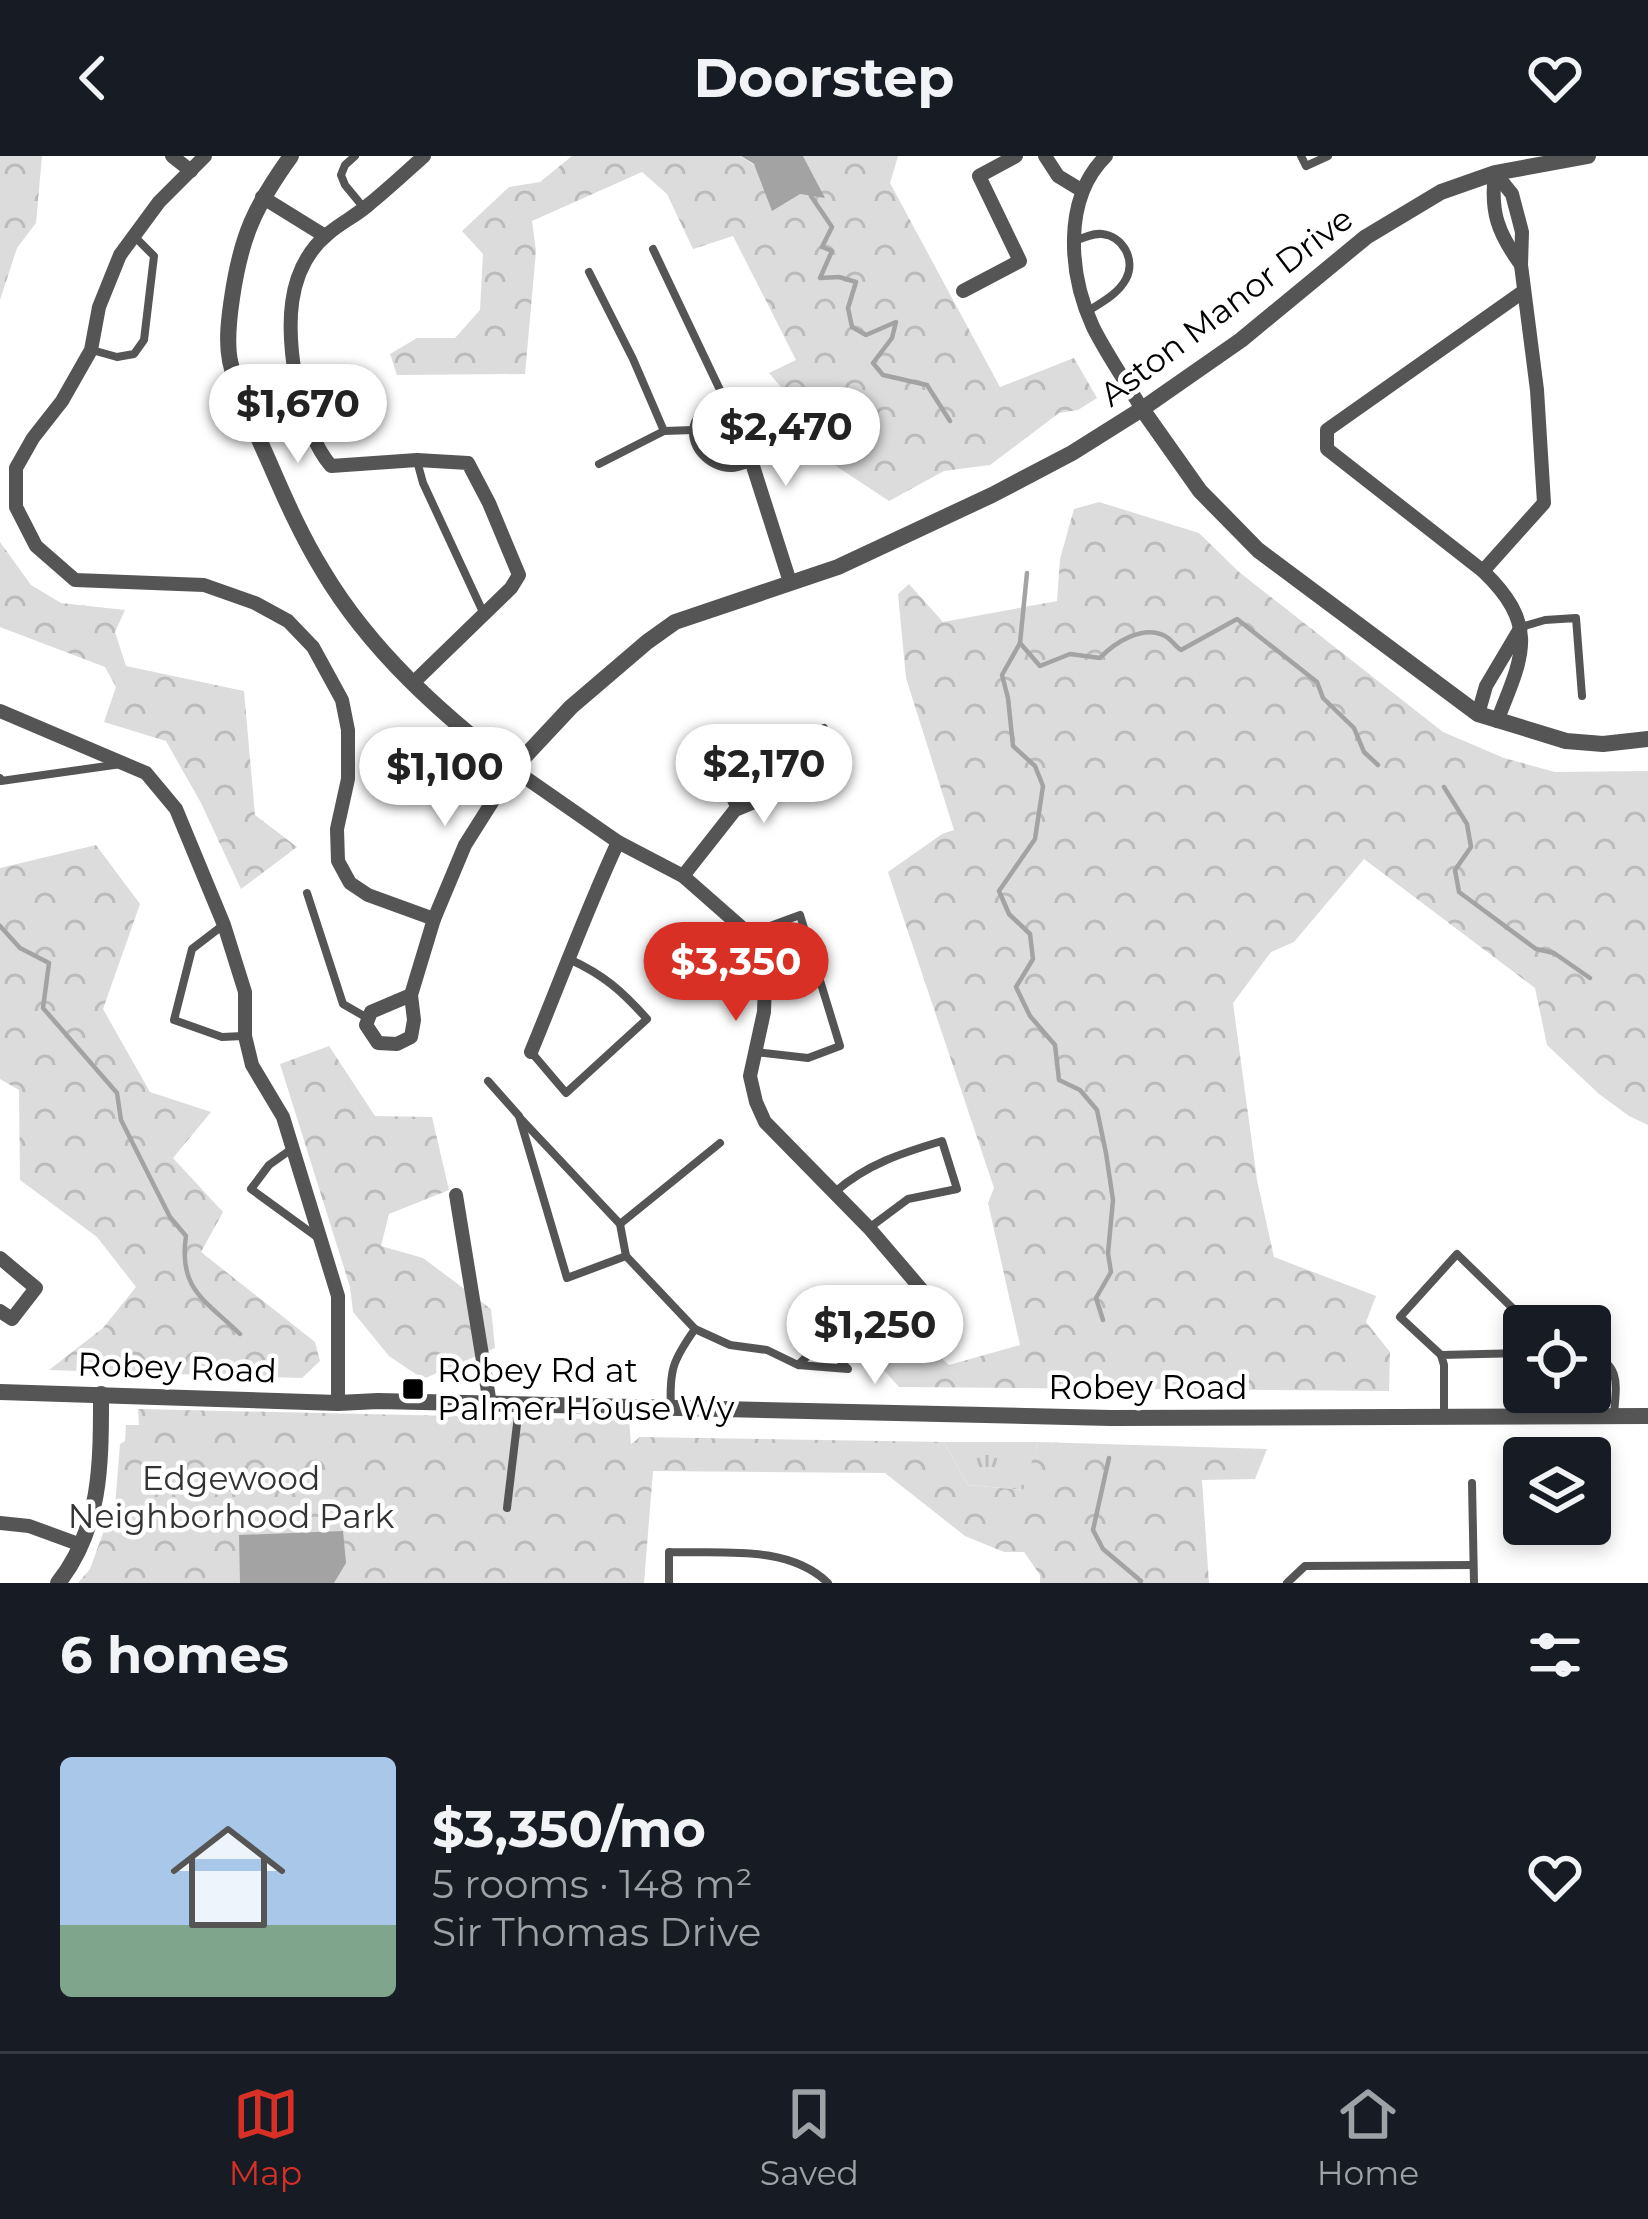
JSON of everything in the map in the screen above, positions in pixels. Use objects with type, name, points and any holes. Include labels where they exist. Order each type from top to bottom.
[{"type":"street","points":[[172,156],[191,171]]},
{"type":"street","points":[[205,156],[159,202],[120,255],[99,307],[91,350],[16,468],[16,507],[36,546],[75,580],[204,585],[288,621],[313,647],[342,700],[348,778],[337,830],[338,861],[350,883],[368,895],[434,919]]},
{"type":"street","points":[[292,156],[262,197],[247,229],[228,326],[230,361],[298,527],[364,628],[463,730],[618,842],[683,876],[749,934],[765,984],[750,1076],[765,1122],[869,1228],[928,1297]]},
{"type":"street","points":[[413,683],[519,575],[468,463],[417,460],[331,466],[321,454],[300,399],[290,343],[290,302],[306,261],[325,236],[424,156]]},
{"type":"street","points":[[962,291],[1020,261],[980,176],[1016,156]]},
{"type":"street","points":[[1045,156],[1058,176],[1082,190]]},
{"type":"street","points":[[1106,156],[1082,190],[1073,242],[1076,269],[1092,325],[1142,410],[1200,491],[1258,550],[1478,714],[1566,741],[1648,740]]},
{"type":"street","name":"Aston Manor Drive","points":[[368,1019],[366,1025],[378,1043],[397,1044],[411,1037],[411,995],[434,919],[465,845],[513,769],[571,707],[646,642],[675,622],[838,567],[1072,453],[1241,340],[1366,237],[1441,193],[1496,173],[1588,156]]},
{"type":"street","points":[[1483,571],[1544,503],[1537,390],[1521,265],[1504,242],[1492,200],[1496,173]]},
{"type":"street","points":[[262,197],[325,236]]},
{"type":"street","points":[[1497,722],[1520,660],[1521,627],[1516,610],[1483,571],[1327,448],[1327,430],[1524,291]]},
{"type":"street","points":[[740,409],[790,582]]},
{"type":"street","points":[[1478,714],[1486,686],[1521,627]]},
{"type":"street","points":[[0,711],[146,773],[176,809],[224,925],[245,992],[245,1036],[252,1065],[283,1117],[338,1296],[338,1402]]},
{"type":"street","points":[[683,876],[735,810],[839,767]]},
{"type":"street","points":[[531,1052],[618,842]]},
{"type":"street","points":[[368,1019],[371,1012],[411,995]]},
{"type":"street","points":[[457,1195],[490,1405]]},
{"type":"street","points":[[0,1311],[12,1319],[36,1288],[2,1265]]},
{"type":"street","name":"Robey Road","points":[[0,1392],[1111,1418],[1648,1416]]},
{"type":"street","points":[[58,1583],[81,1545],[97,1502],[101,1394]]},
{"type":"street","points":[[0,1523],[29,1526],[81,1545]]},
{"type":"lane","points":[[355,156],[341,175],[364,208]]},
{"type":"lane","points":[[1301,156],[1306,166],[1328,156]]},
{"type":"lane","points":[[1073,242],[1105,234],[1119,241],[1129,255],[1130,271],[1124,283],[1088,311]]},
{"type":"lane","points":[[91,350],[117,357],[134,354],[144,340],[154,256],[133,235]]},
{"type":"lane","points":[[653,249],[722,392],[740,409]]},
{"type":"lane","points":[[590,272],[664,431]]},
{"type":"lane","points":[[722,392],[695,419],[692,436],[700,454],[715,465],[734,469],[752,463]]},
{"type":"lane","points":[[599,464],[664,431],[693,430]]},
{"type":"lane","points":[[417,460],[423,483],[484,614]]},
{"type":"lane","points":[[1521,627],[1576,617],[1582,696]]},
{"type":"lane","points":[[735,810],[716,768],[824,728],[839,767]]},
{"type":"lane","points":[[0,778],[125,764]]},
{"type":"lane","points":[[307,892],[343,1004],[368,1019]]},
{"type":"lane","points":[[749,934],[800,915],[840,1046],[808,1058],[755,1052]]},
{"type":"lane","points":[[224,925],[192,949],[174,1020],[222,1037],[245,1036]]},
{"type":"lane","points":[[531,1052],[566,1093],[647,1019],[610,981],[569,959]]},
{"type":"lane","points":[[488,1081],[620,1224],[626,1256],[695,1328],[730,1345],[767,1350],[798,1365],[848,1369],[822,1342],[798,1365]]},
{"type":"lane","points":[[519,1116],[567,1278],[626,1256]]},
{"type":"lane","points":[[835,1192],[892,1156],[943,1141],[956,1189],[908,1199],[869,1228]]},
{"type":"lane","points":[[620,1224],[720,1143]]},
{"type":"lane","points":[[294,1148],[269,1165],[251,1190],[321,1240]]},
{"type":"lane","points":[[1444,1417],[1441,1355],[1400,1317],[1457,1254],[1509,1305]]},
{"type":"lane","points":[[671,1408],[669,1378],[674,1359],[695,1328]]},
{"type":"lane","points":[[1441,1355],[1503,1354]]},
{"type":"lane","points":[[1611,1367],[1616,1383],[1614,1417]]},
{"type":"lane","points":[[507,1508],[519,1405]]},
{"type":"lane","points":[[1472,1483],[1474,1583]]},
{"type":"lane","points":[[669,1583],[669,1552],[788,1559],[807,1566],[828,1583]]},
{"type":"lane","points":[[1287,1583],[1305,1566],[1473,1565]]},
{"type":"green space","points":[[0,156],[42,156],[36,223],[17,248],[0,300]]},
{"type":"green space","points":[[572,156],[740,156],[800,194],[824,197],[803,156],[898,156],[890,183],[1000,387],[1074,358],[1097,398],[1078,410],[1059,413],[990,465],[944,471],[889,501],[789,435],[793,401],[769,373],[796,360],[733,236],[693,249],[667,194],[642,172],[532,221],[536,251],[525,374],[397,375],[390,354],[417,338],[455,338],[480,310],[483,254],[462,231],[509,187],[540,182]]},
{"type":"green space","points":[[1099,502],[1199,533],[1239,572],[1443,732],[1504,758],[1555,772],[1648,771],[1648,1125],[1599,1094],[1547,1045],[1535,988],[1364,859],[1294,942],[1271,952],[1233,1003],[1257,1180],[1274,1257],[1376,1296],[1366,1322],[1390,1352],[1389,1391],[899,1387],[882,1368],[916,1336],[949,1365],[1020,1345],[988,1203],[994,1188],[888,872],[954,830],[906,678],[898,594],[909,584],[943,622],[1057,601],[1060,559],[1074,509]]},
{"type":"green space","points":[[0,542],[31,585],[61,603],[125,610],[115,632],[126,666],[244,691],[255,815],[297,847],[241,889],[166,741],[104,722],[116,687],[105,667],[0,627]]},
{"type":"green space","points":[[96,845],[140,904],[103,1009],[150,1092],[211,1112],[173,1158],[223,1212],[201,1252],[315,1342],[320,1361],[302,1378],[49,1370],[103,1328],[136,1287],[97,1237],[20,1180],[19,1090],[0,1079],[0,868]]},
{"type":"green space","points":[[329,1046],[375,1116],[432,1117],[449,1190],[389,1214],[381,1246],[423,1258],[491,1309],[495,1348],[423,1379],[389,1356],[353,1312],[350,1287],[280,1064]]},
{"type":"green space","name":"Edgewood Neighborhood Park","points":[[138,1409],[629,1420],[631,1444],[640,1437],[944,1442],[968,1485],[1023,1490],[1038,1442],[1267,1449],[1255,1479],[1202,1480],[1209,1583],[1040,1583],[1040,1575],[1024,1552],[1004,1552],[965,1536],[885,1473],[653,1471],[644,1583],[78,1583],[90,1569],[115,1507],[120,1444],[125,1441],[126,1425],[139,1425]]},
{"type":"green space","points":[[944,1442],[1038,1442],[1024,1490],[968,1485]]},
{"type":"shaded area","points":[[741,156],[803,156],[825,198],[800,194],[772,211],[754,164]]},
{"type":"shaded area","points":[[343,1531],[346,1563],[334,1583],[240,1583],[239,1535]]},
{"type":"waterway","points":[[811,196],[832,227],[822,247],[832,251],[820,278],[856,282],[848,308],[852,327],[866,335],[896,322],[892,338],[873,363],[883,375],[927,385],[950,421]]},
{"type":"waterway","points":[[1027,573],[1020,643],[1002,675],[1013,746],[1035,766],[1043,786],[1035,839],[999,891],[1009,914],[1030,934],[1033,959],[1016,987],[1030,1016],[1055,1045],[1059,1080],[1080,1090],[1097,1110],[1113,1200],[1111,1272],[1096,1298],[1103,1320]]},
{"type":"waterway","points":[[1020,643],[1040,666],[1070,654],[1100,658],[1121,641],[1148,632],[1165,636],[1181,650],[1237,619],[1317,682],[1323,698],[1354,728],[1364,752],[1378,765]]},
{"type":"waterway","points":[[1444,787],[1467,824],[1471,847],[1455,870],[1459,892],[1536,949],[1554,953],[1590,978]]},
{"type":"waterway","points":[[0,926],[20,948],[49,963],[43,1008],[117,1093],[121,1120],[170,1217],[186,1236],[190,1281],[240,1334]]},
{"type":"waterway","points":[[1109,1458],[1093,1530],[1103,1549],[1140,1583]]},
{"type":"place","name":"Robey Rd at Palmer House Wy","points":[[413,1389]]}]
